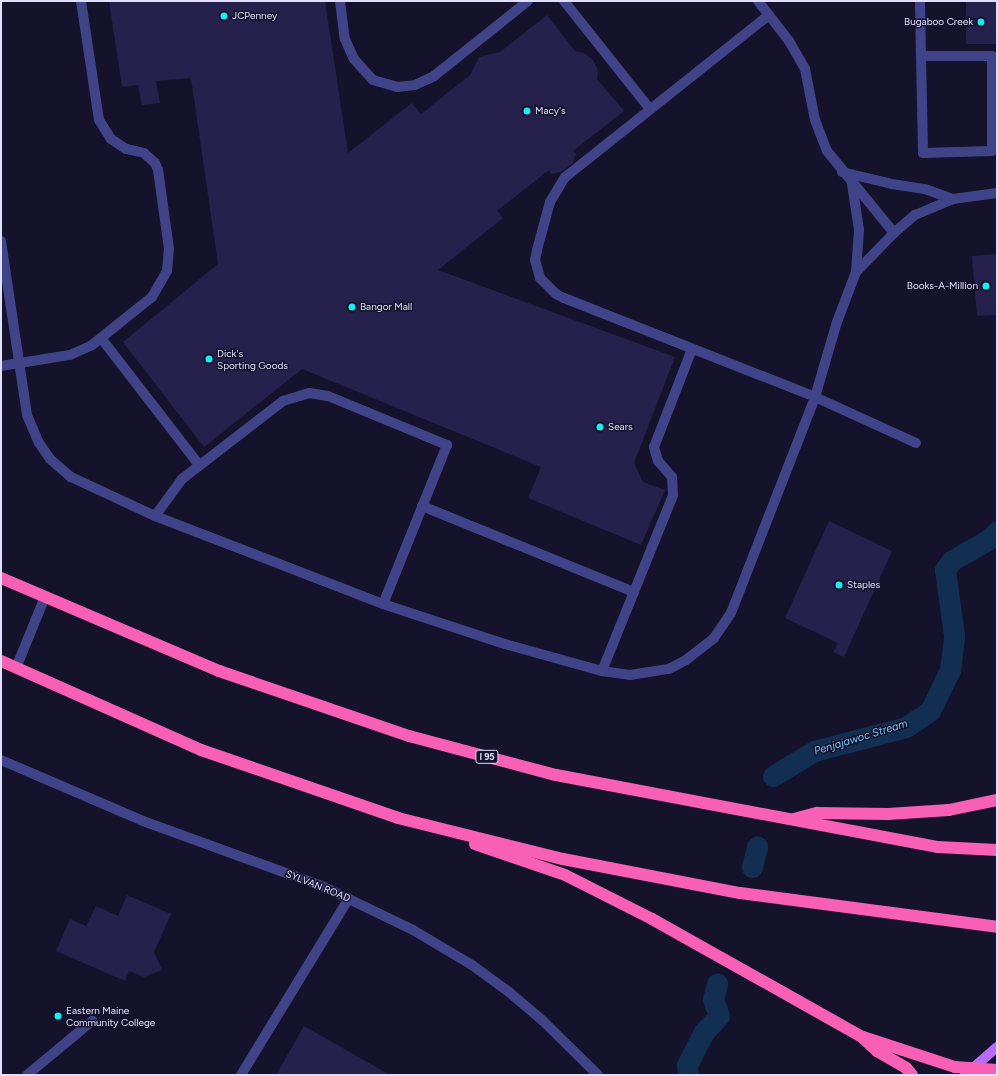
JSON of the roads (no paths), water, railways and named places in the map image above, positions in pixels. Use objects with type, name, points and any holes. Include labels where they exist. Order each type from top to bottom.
[{"type":"highway","name":"I 95","points":[[1,578],[219,671],[409,736],[556,776],[938,847],[997,850]]},
{"type":"highway","points":[[1,661],[201,750],[565,875],[652,920],[862,1037],[877,1051],[906,1068],[912,1075]]},
{"type":"highway","points":[[789,820],[817,813],[888,814],[949,810],[997,800]]},
{"type":"highway","points":[[398,818],[563,859],[740,893],[997,928]]},
{"type":"highway","points":[[862,1037],[884,1042],[936,1062],[969,1072],[997,1071]]},
{"type":"main road","points":[[969,1072],[997,1047]]},
{"type":"main road","points":[[994,1075],[997,1071]]},
{"type":"street","points":[[1,366],[70,355],[101,338],[152,297],[159,289],[167,271],[169,249],[158,170],[155,163],[144,153],[119,146],[107,134],[99,120],[81,1]]},
{"type":"street","points":[[340,1],[346,40],[354,59],[373,80],[397,87],[415,85],[434,76],[528,1]]},
{"type":"street","points":[[564,1],[650,110]]},
{"type":"street","points":[[758,1],[789,41],[805,69],[815,120],[827,151],[842,172],[894,233]]},
{"type":"street","points":[[920,1],[921,56],[923,152],[992,151],[992,56],[921,56]]},
{"type":"street","points":[[769,16],[565,177],[558,185],[550,202],[535,260],[540,278],[556,294],[815,397],[916,443]]},
{"type":"street","points":[[842,172],[892,184],[925,189],[953,199]]},
{"type":"street","points":[[1,241],[19,364],[32,429],[50,459],[78,482],[155,516],[383,604],[474,634],[602,671],[630,675],[669,668],[700,651],[714,638],[731,613],[815,397],[837,322],[856,272],[859,230],[852,184]]},
{"type":"street","points":[[856,272],[894,233],[916,215],[953,199],[997,193]]},
{"type":"street","points":[[101,338],[199,465]]},
{"type":"street","points":[[602,671],[673,495],[672,477],[658,461],[654,447],[692,349]]},
{"type":"street","points":[[155,516],[182,478],[283,401],[309,393],[319,394],[447,445],[383,604]]},
{"type":"street","points":[[422,506],[634,592]]},
{"type":"street","points":[[16,668],[44,597]]},
{"type":"street","name":"SYLVAN ROAD","points":[[1,760],[143,821],[349,898],[413,930],[478,969],[542,1020],[598,1075]]},
{"type":"street","points":[[241,1075],[349,898]]},
{"type":"street","points":[[27,1075],[92,1021]]},
{"type":"waterway","name":"Penjajawoc Stream","points":[[773,776],[814,751],[906,727],[930,711],[950,670],[954,635],[945,570],[951,561],[991,538],[997,531]]},
{"type":"waterway","name":"Penjajawoc Stream","points":[[752,867],[757,847]]},
{"type":"waterway","name":"Penjajawoc Stream","points":[[688,1075],[687,1065],[703,1033],[719,1016],[713,999],[717,984]]},
{"type":"place","name":"JCPenney","points":[[224,16]]},
{"type":"place","name":"Bugaboo Creek","points":[[981,22]]},
{"type":"place","name":"Macy's","points":[[527,111]]},
{"type":"place","name":"Books-A-Million","points":[[986,286]]},
{"type":"place","name":"Bangor Mall","points":[[352,307]]},
{"type":"place","name":"Dick's Sporting Goods","points":[[209,359]]},
{"type":"place","name":"Sears","points":[[600,427]]},
{"type":"place","name":"Staples","points":[[839,585]]},
{"type":"place","name":"Eastern Maine Community College","points":[[58,1016]]}]
